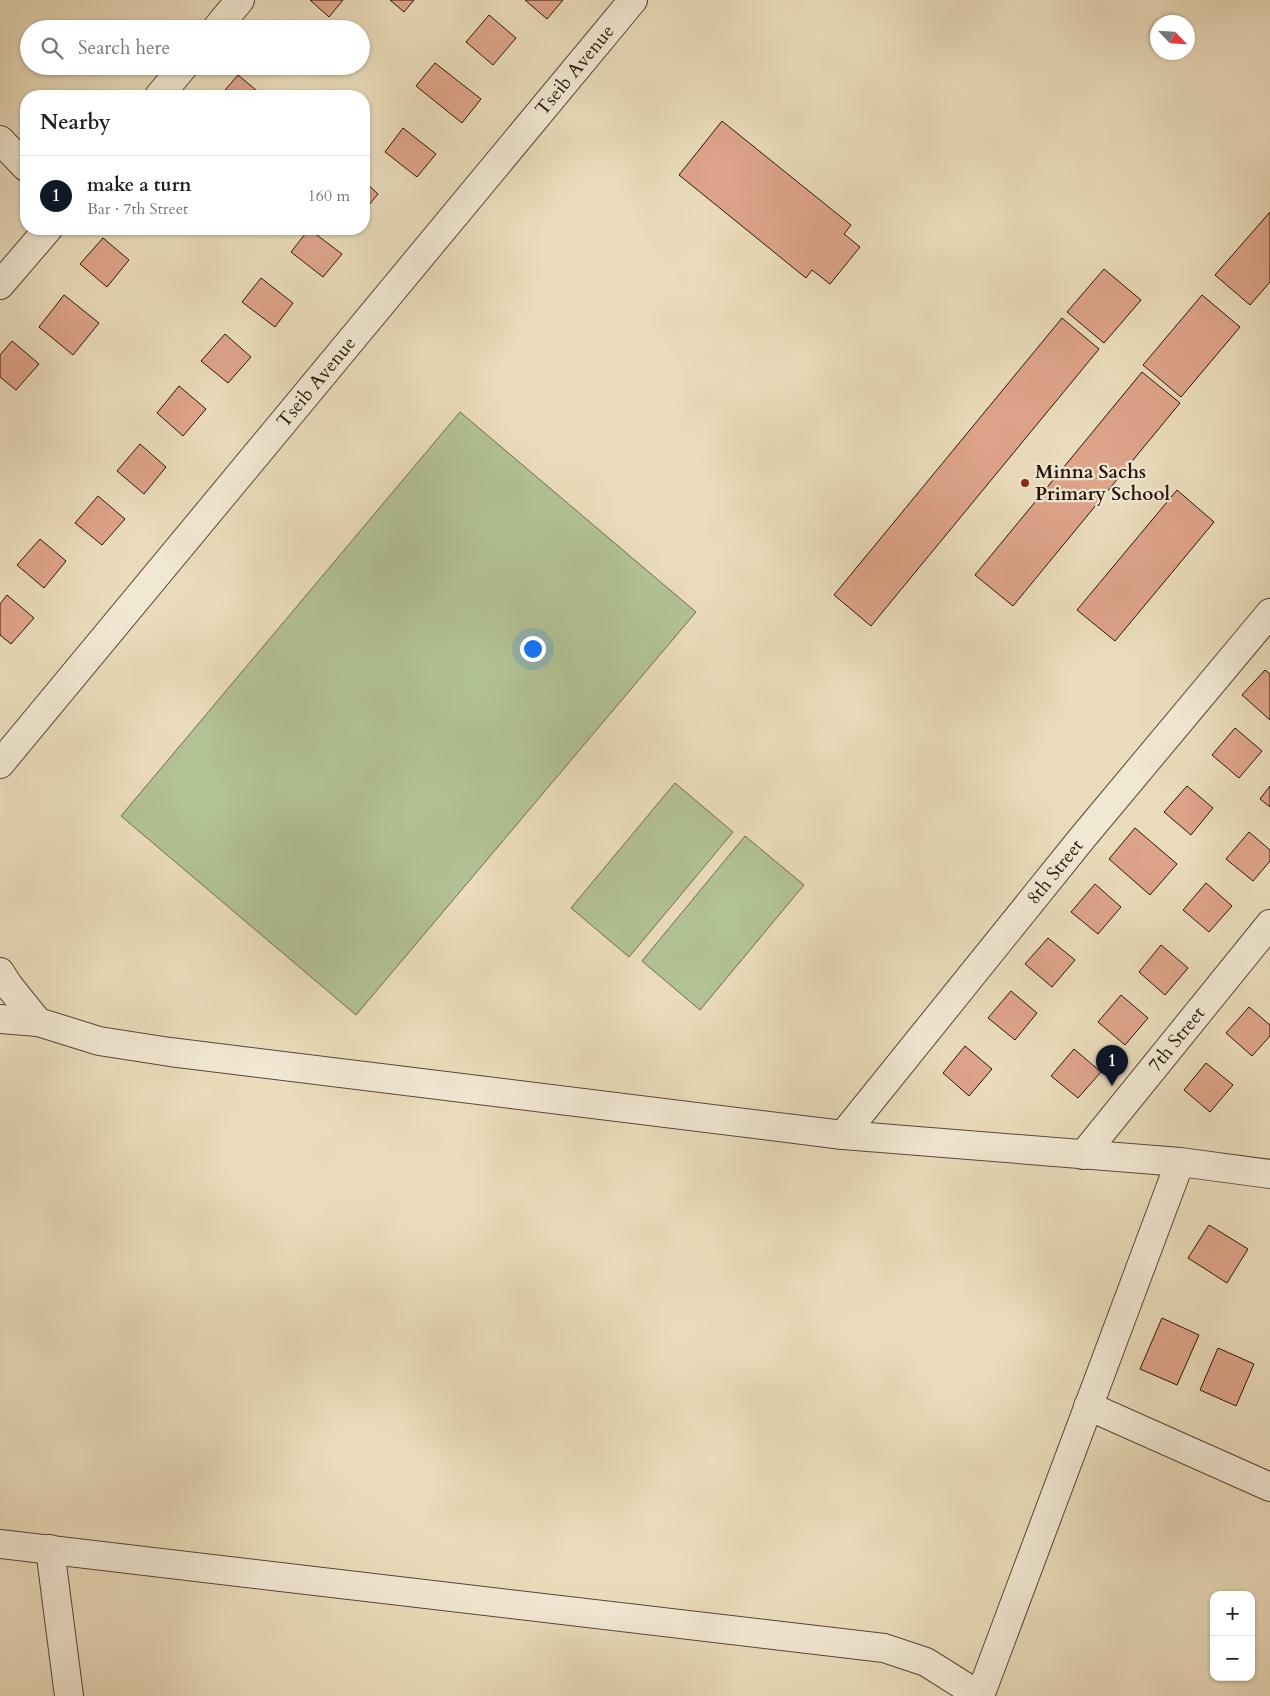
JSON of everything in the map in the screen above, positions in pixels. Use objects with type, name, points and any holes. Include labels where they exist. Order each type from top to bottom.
[{"type":"street","points":[[223,20],[240,0]]},
{"type":"street","name":"Tseib Avenue","points":[[0,764],[633,0]]},
{"type":"street","points":[[164,90],[176,75]]},
{"type":"street","points":[[0,140],[20,161]]},
{"type":"street","points":[[0,285],[43,235]]},
{"type":"street","name":"8th Street","points":[[843,1135],[1083,836],[1270,613]]},
{"type":"street","name":"7th Street","points":[[1082,1155],[1270,924]]},
{"type":"street","points":[[0,972],[38,1022]]},
{"type":"street","points":[[0,1019],[38,1022],[99,1042],[170,1052],[843,1135],[1180,1162],[1270,1174]]},
{"type":"street","points":[[0,1544],[884,1648],[926,1662],[980,1696],[1180,1162]]},
{"type":"street","points":[[1088,1406],[1270,1487]]},
{"type":"street","points":[[50,1549],[69,1696]]},
{"type":"green space","points":[[460,412],[696,612],[356,1015],[121,816]]},
{"type":"green space","points":[[675,783],[733,832],[629,957],[571,908]]},
{"type":"green space","points":[[745,836],[804,885],[700,1010],[642,961]]},
{"type":"building","points":[[310,0],[343,0],[329,17]]},
{"type":"building","points":[[390,0],[414,0],[404,12]]},
{"type":"building","points":[[525,0],[563,0],[547,19]]},
{"type":"building","points":[[489,15],[516,38],[493,65],[466,42]]},
{"type":"building","points":[[435,63],[481,99],[462,123],[416,86]]},
{"type":"building","points":[[238,75],[256,90],[225,90]]},
{"type":"building","points":[[722,121],[851,225],[844,234],[860,247],[830,284],[812,270],[806,278],[679,175]]},
{"type":"building","points":[[403,128],[436,154],[417,177],[385,152]]},
{"type":"building","points":[[370,187],[378,194],[370,204]]},
{"type":"building","points":[[1270,212],[1270,282],[1250,305],[1215,275]]},
{"type":"building","points":[[304,235],[317,235],[342,254],[323,277],[291,252]]},
{"type":"building","points":[[103,238],[129,260],[107,287],[80,264]]},
{"type":"building","points":[[1104,269],[1141,300],[1104,343],[1067,312]]},
{"type":"building","points":[[261,278],[293,303],[275,327],[242,302]]},
{"type":"building","points":[[64,295],[99,323],[73,355],[39,327]]},
{"type":"building","points":[[1202,295],[1240,327],[1181,397],[1143,365]]},
{"type":"building","points":[[1062,318],[1099,349],[871,626],[834,595]]},
{"type":"building","points":[[225,334],[251,357],[228,383],[201,361]]},
{"type":"building","points":[[12,341],[39,364],[16,390],[0,377],[0,355]]},
{"type":"building","points":[[1142,372],[1180,403],[1013,606],[975,575]]},
{"type":"building","points":[[179,386],[206,409],[183,436],[157,413]]},
{"type":"building","points":[[140,444],[166,467],[144,494],[117,471]]},
{"type":"building","points":[[1177,490],[1214,522],[1115,641],[1077,610]]},
{"type":"building","points":[[98,496],[125,519],[102,545],[75,523]]},
{"type":"building","points":[[40,539],[66,561],[44,588],[17,565]]},
{"type":"building","points":[[7,595],[34,618],[11,644],[0,635],[0,604]]},
{"type":"building","points":[[1265,670],[1270,674],[1270,720],[1242,695]]},
{"type":"building","points":[[1235,728],[1262,751],[1239,778],[1212,755]]},
{"type":"building","points":[[1187,786],[1213,808],[1191,835],[1164,812]]},
{"type":"building","points":[[1270,786],[1270,807],[1260,799]]},
{"type":"building","points":[[1135,828],[1177,864],[1150,895],[1109,859]]},
{"type":"building","points":[[1249,832],[1270,850],[1270,861],[1253,881],[1226,859]]},
{"type":"building","points":[[1206,883],[1232,906],[1209,932],[1183,910]]},
{"type":"building","points":[[1095,884],[1121,907],[1098,934],[1071,912]]},
{"type":"building","points":[[1048,938],[1075,960],[1052,987],[1025,964]]},
{"type":"building","points":[[1161,945],[1188,968],[1165,995],[1139,972]]},
{"type":"building","points":[[1011,991],[1037,1013],[1015,1040],[988,1018]]},
{"type":"building","points":[[1121,995],[1148,1018],[1125,1045],[1098,1022]]},
{"type":"building","points":[[1249,1007],[1270,1025],[1270,1036],[1252,1056],[1226,1033]]},
{"type":"building","points":[[965,1046],[992,1069],[969,1096],[943,1073]]},
{"type":"building","points":[[1074,1049],[1101,1072],[1078,1098],[1051,1076]]},
{"type":"building","points":[[1206,1063],[1233,1085],[1210,1112],[1184,1090]]},
{"type":"building","points":[[1209,1225],[1248,1249],[1227,1283],[1188,1258]]},
{"type":"building","points":[[1162,1318],[1199,1335],[1177,1385],[1140,1369]]},
{"type":"building","points":[[1218,1348],[1254,1364],[1236,1406],[1200,1390]]},
{"type":"place","name":"Minna Sachs Primary School","points":[[1025,483]]},
{"type":"place","name":"make a turn","points":[[1112,1086]]}]
